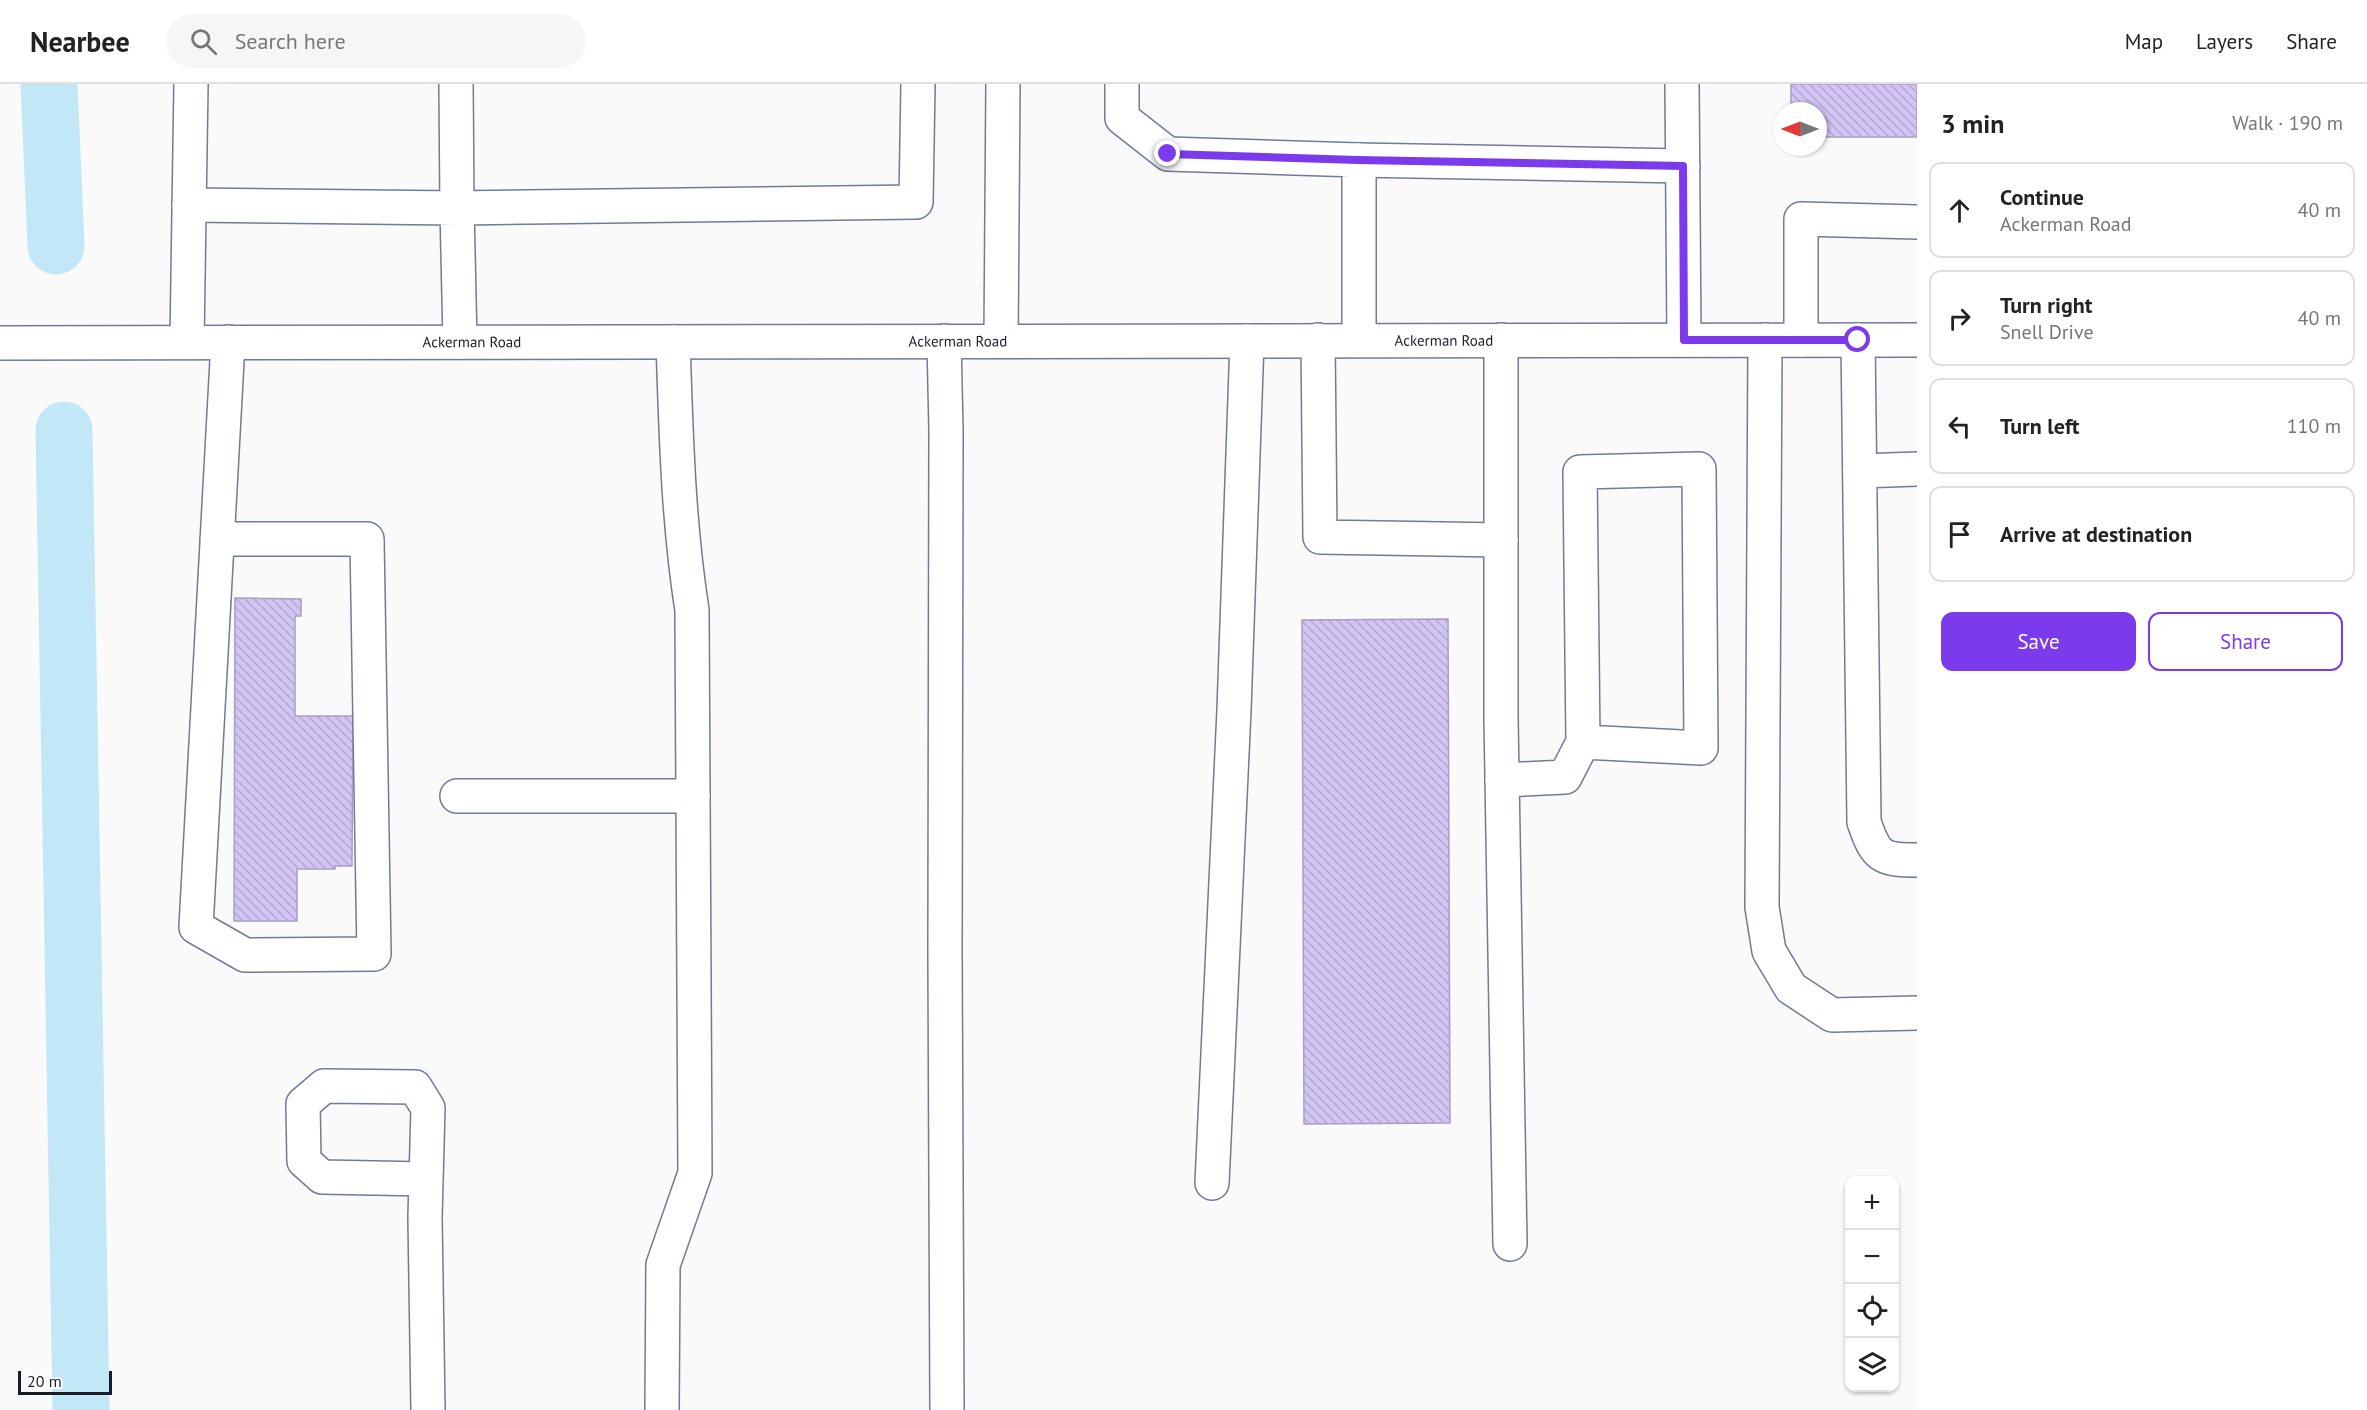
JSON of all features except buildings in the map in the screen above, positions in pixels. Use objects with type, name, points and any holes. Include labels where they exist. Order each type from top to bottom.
[{"type":"street","points":[[187,342],[191,84]]},
{"type":"street","points":[[456,84],[460,342]]},
{"type":"street","points":[[189,205],[457,208],[916,202],[918,84]]},
{"type":"street","points":[[1001,341],[1003,84]]},
{"type":"street","points":[[1122,84],[1122,118],[1168,154],[1683,166]]},
{"type":"street","points":[[1682,84],[1684,340]]},
{"type":"street","points":[[1357,160],[1359,160],[1359,340]]},
{"type":"street","points":[[1801,340],[1801,219],[1917,222]]},
{"type":"street","points":[[1318,340],[1320,537],[1501,540]]},
{"type":"street","points":[[1501,340],[1502,780],[1510,1244]]},
{"type":"street","points":[[1765,340],[1762,907],[1769,951],[1791,988],[1832,1015],[1917,1012]]},
{"type":"street","points":[[1858,340],[1864,822],[1872,846],[1891,860],[1917,860]]},
{"type":"street","name":"Ackerman Road","points":[[0,343],[1917,340]]},
{"type":"street","points":[[944,341],[947,1410]]},
{"type":"street","points":[[1212,1183],[1248,341]]},
{"type":"street","points":[[217,539],[368,539],[374,954],[245,955],[196,927],[217,539],[228,342]]},
{"type":"street","points":[[662,1410],[663,1265],[695,1173],[692,610],[684,561],[678,484],[673,342]]},
{"type":"street","points":[[1502,780],[1565,777],[1583,742],[1580,472],[1699,469],[1701,747],[1583,742]]},
{"type":"street","points":[[1860,471],[1917,469]]},
{"type":"street","points":[[457,796],[693,796]]},
{"type":"street","points":[[426,1179],[428,1410]]},
{"type":"waterway","points":[[49,84],[56,246]]},
{"type":"waterway","points":[[64,430],[81,1410]]},
{"type":"route","points":[[1168,154],[1683,166],[1684,340],[1858,340]]}]
